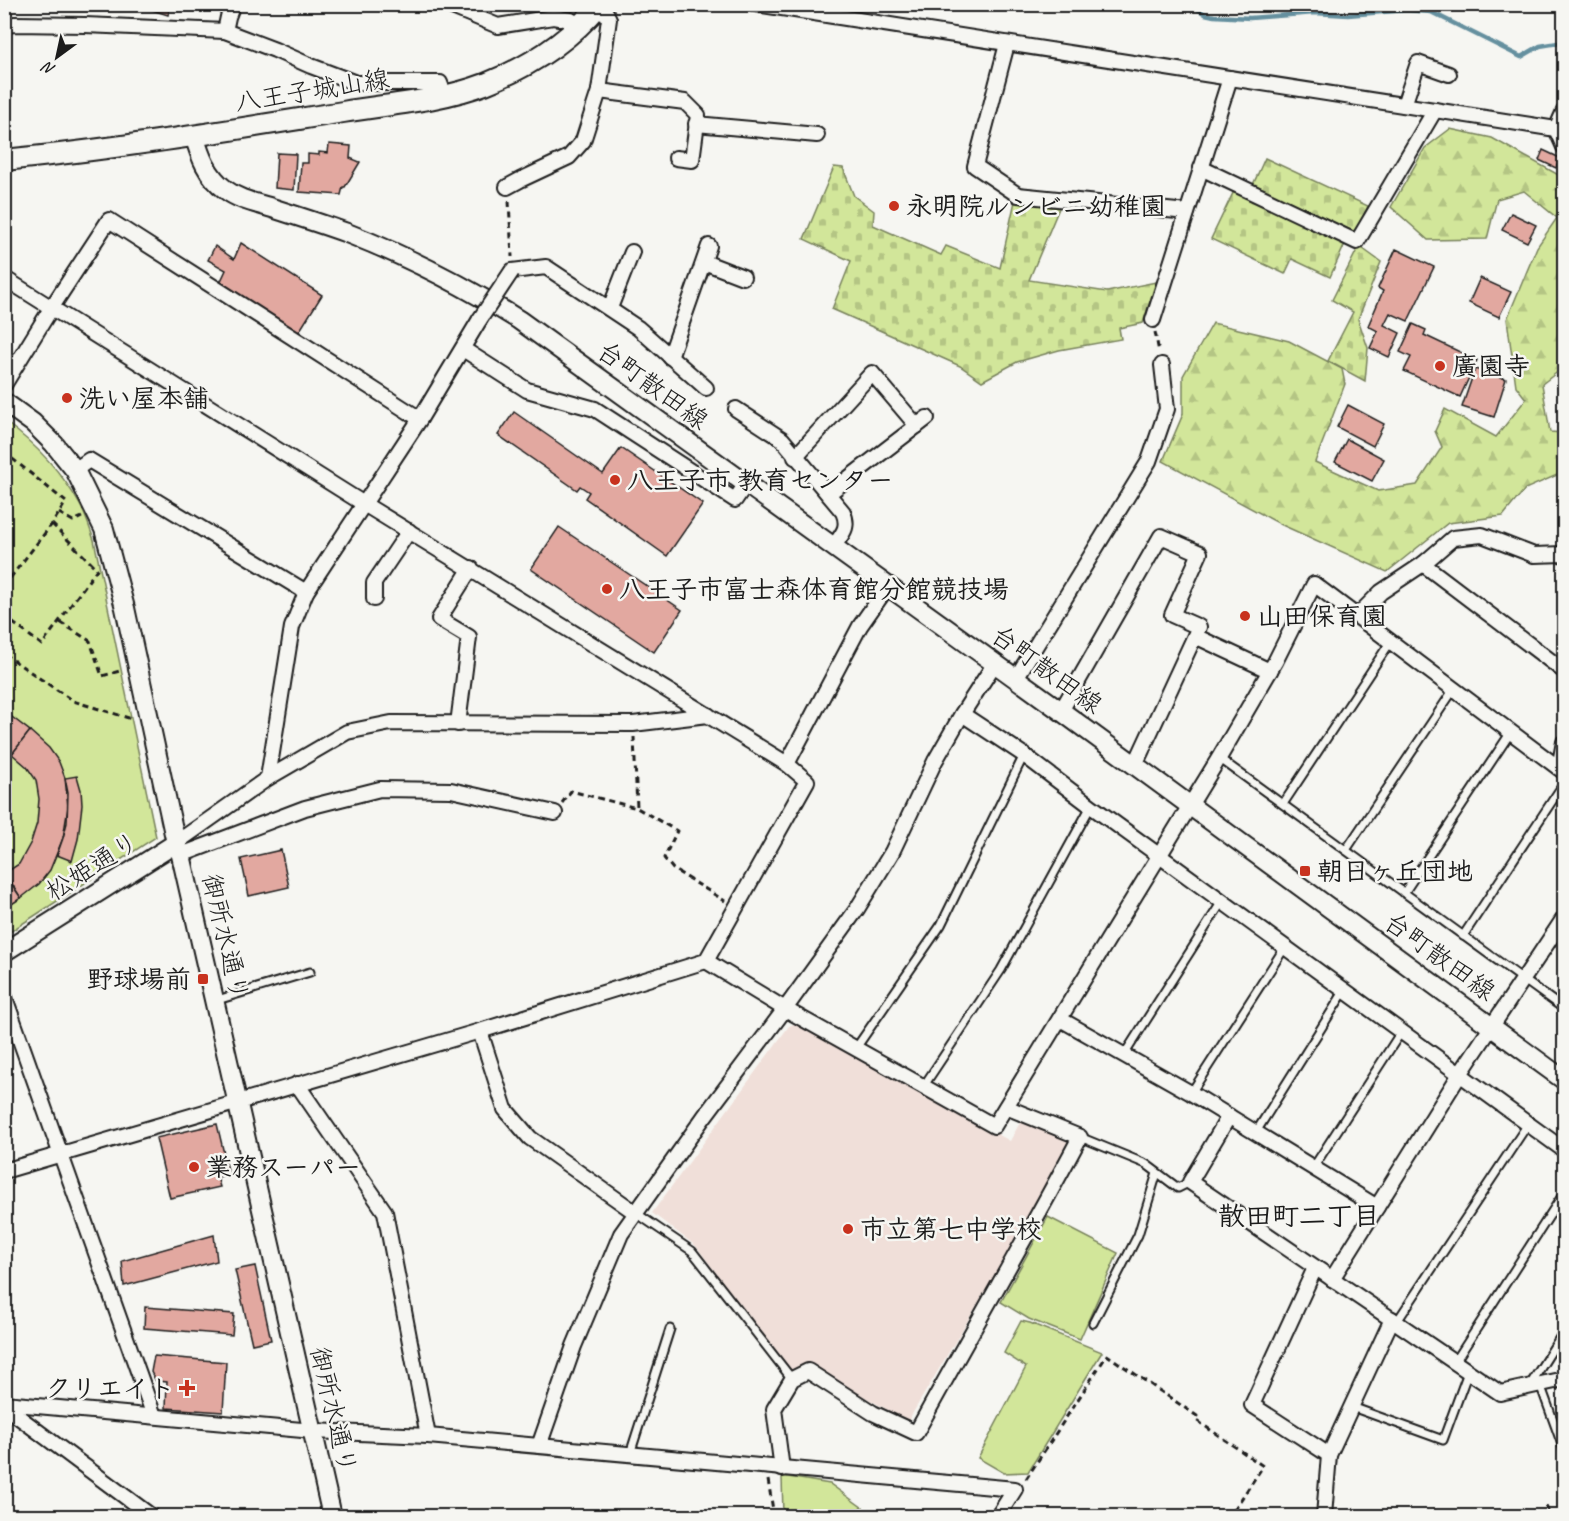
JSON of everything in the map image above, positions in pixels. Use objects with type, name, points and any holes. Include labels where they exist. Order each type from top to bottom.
[{"type":"main road","name":"八王子城山線","points":[[4,160],[68,154],[269,125],[445,96],[484,84],[540,58],[580,25],[601,4]]},
{"type":"street","points":[[225,31],[233,4]]},
{"type":"street","points":[[445,4],[498,26],[553,16],[571,20],[580,25]]},
{"type":"street","points":[[507,187],[569,157],[583,141],[599,91],[609,19],[601,4]]},
{"type":"street","points":[[756,4],[1556,129]]},
{"type":"street","points":[[4,26],[14,24],[85,25],[225,31],[356,83],[440,83],[445,96]]},
{"type":"street","points":[[1007,44],[975,166],[1018,195],[1187,212]]},
{"type":"street","points":[[1404,105],[1418,63],[1449,74]]},
{"type":"street","points":[[1153,320],[1230,78]]},
{"type":"street","points":[[599,91],[685,102],[698,115],[692,160],[676,158]]},
{"type":"street","points":[[1201,168],[1357,242],[1435,110]]},
{"type":"street","points":[[1564,111],[1556,129],[1564,147]]},
{"type":"street","points":[[696,124],[817,135]]},
{"type":"street","name":"台町散田線","points":[[194,135],[201,158],[208,170],[217,182],[231,193],[348,234],[422,267],[519,320],[1190,804],[1564,1080]]},
{"type":"street","points":[[4,385],[108,220],[420,419]]},
{"type":"street","points":[[670,357],[709,246]]},
{"type":"street","points":[[610,308],[632,252]]},
{"type":"street","points":[[704,262],[743,277]]},
{"type":"street","points":[[268,778],[292,627],[306,592],[420,419],[480,319],[512,271],[546,267],[638,328],[706,388]]},
{"type":"street","points":[[4,278],[364,504],[787,764],[807,781],[706,962],[4,1171]]},
{"type":"street","points":[[463,349],[527,390],[595,409],[735,500],[746,484]]},
{"type":"street","points":[[1016,678],[1149,461],[1167,410],[1161,365]]},
{"type":"street","points":[[795,457],[872,373],[922,422],[828,494]]},
{"type":"street","name":"御所水通り","points":[[4,402],[33,423],[75,470],[104,529],[332,1516]]},
{"type":"street","points":[[736,409],[782,439],[843,512],[847,520],[846,529],[833,547]]},
{"type":"street","points":[[75,470],[89,460],[306,592]]},
{"type":"street","points":[[374,600],[374,583],[409,531]]},
{"type":"street","points":[[1357,616],[1381,592],[1423,564],[1452,538],[1482,535],[1534,555],[1564,554]]},
{"type":"street","points":[[1062,711],[1161,536],[1200,553],[1172,615],[1199,627],[1135,765]]},
{"type":"street","points":[[1423,564],[1564,671]]},
{"type":"street","points":[[458,724],[469,637],[439,619],[471,568]]},
{"type":"street","points":[[706,962],[994,1126],[1219,758],[1270,671],[1314,584],[1562,770]]},
{"type":"street","points":[[787,764],[860,626],[888,586]]},
{"type":"street","points":[[1195,636],[1270,671]]},
{"type":"street","points":[[539,1446],[574,1346],[621,1234],[856,909],[892,852],[935,761],[995,663]]},
{"type":"street","points":[[962,714],[1024,755],[1564,1150]]},
{"type":"street","points":[[178,849],[268,778],[348,732],[391,723],[633,724],[708,715]]},
{"type":"street","points":[[1562,770],[1564,742]]},
{"type":"street","points":[[178,849],[305,808],[380,789],[451,790],[555,813]]},
{"type":"street","name":"松姫通り","points":[[4,952],[178,849]]},
{"type":"street","points":[[1332,1279],[1460,1074],[1564,918]]},
{"type":"street","points":[[4,995],[154,1416]]},
{"type":"street","points":[[1060,1019],[1191,1093],[1377,1208]]},
{"type":"street","points":[[480,1031],[505,1109],[530,1138],[636,1213]]},
{"type":"street","points":[[297,1084],[385,1212],[428,1436]]},
{"type":"street","points":[[782,1469],[774,1409],[792,1379],[808,1371],[873,1413],[916,1433],[1029,1233],[1080,1137],[1006,1107]]},
{"type":"street","points":[[1229,1116],[1190,1182],[1500,1394],[1564,1379]]},
{"type":"street","points":[[1315,1268],[1252,1405],[1329,1455]]},
{"type":"street","points":[[1324,1516],[1329,1455],[1394,1321]]},
{"type":"street","points":[[4,1404],[313,1431],[428,1436],[1015,1489],[998,1516]]},
{"type":"street","points":[[4,1404],[151,1516]]},
{"type":"lane","points":[[1283,804],[1391,641]]},
{"type":"lane","points":[[1346,850],[1454,689]]},
{"type":"lane","points":[[1404,893],[1511,732]]},
{"type":"lane","points":[[856,1048],[941,925],[1024,755]]},
{"type":"lane","points":[[1219,758],[1564,1009]]},
{"type":"lane","points":[[1463,936],[1564,783]]},
{"type":"lane","points":[[923,1087],[1000,970],[1091,806]]},
{"type":"lane","points":[[1124,1055],[1222,900]]},
{"type":"lane","points":[[1191,1093],[1285,947]]},
{"type":"lane","points":[[214,1001],[310,972]]},
{"type":"lane","points":[[1256,1132],[1345,990]]},
{"type":"lane","points":[[1313,1168],[1401,1032]]},
{"type":"lane","points":[[1394,1321],[1528,1124]]},
{"type":"lane","points":[[1080,1137],[1146,1164],[1178,1188],[1190,1182]]},
{"type":"lane","points":[[1094,1323],[1138,1235],[1157,1173]]},
{"type":"lane","points":[[1455,1362],[1564,1193]]},
{"type":"lane","points":[[636,1213],[692,1251],[792,1379]]},
{"type":"lane","points":[[630,1454],[670,1329]]},
{"type":"lane","points":[[1564,1331],[1534,1386],[1564,1450]]},
{"type":"lane","points":[[1352,1407],[1443,1440],[1468,1372]]},
{"type":"path","points":[[507,187],[512,236],[512,271]]},
{"type":"path","points":[[1153,320],[1161,365]]},
{"type":"path","points":[[4,452],[66,502],[52,524],[4,586]]},
{"type":"path","points":[[59,513],[73,521],[85,516]]},
{"type":"path","points":[[4,616],[42,645],[97,570],[52,524]]},
{"type":"path","points":[[60,622],[90,641],[102,676],[126,669]]},
{"type":"path","points":[[4,654],[73,701],[137,721]]},
{"type":"path","points":[[633,724],[637,808]]},
{"type":"path","points":[[555,813],[571,790],[637,808],[676,831],[664,858],[673,868],[737,908]]},
{"type":"path","points":[[1015,1489],[1019,1490],[1107,1355],[1197,1416],[1196,1420],[1263,1466],[1230,1516]]},
{"type":"path","points":[[766,1466],[774,1516]]},
{"type":"path","points":[[1546,1506],[1550,1516]]},
{"type":"shaded area","name":"市立第七中学校","points":[[797,1023],[1010,1141],[1022,1119],[1069,1141],[1071,1147],[908,1421],[810,1367],[803,1365],[788,1372],[696,1246],[652,1213],[789,1026]]},
{"type":"green space","points":[[1450,129],[1492,138],[1564,178],[1564,367],[1542,384],[1550,432],[1564,433],[1564,472],[1525,489],[1503,516],[1448,523],[1387,572],[1282,525],[1163,461],[1183,414],[1183,376],[1213,323],[1289,341],[1342,369],[1345,384],[1315,462],[1378,491],[1417,485],[1442,447],[1435,431],[1445,409],[1496,437],[1526,399],[1516,386],[1507,319],[1537,247],[1557,218],[1524,191],[1497,199],[1487,239],[1428,240],[1391,207],[1425,148]]},
{"type":"green space","points":[[1265,158],[1368,206],[1355,234],[1252,187]]},
{"type":"green space","points":[[834,167],[843,168],[854,196],[874,211],[873,225],[941,255],[946,246],[1000,268],[1015,201],[1059,208],[1029,280],[1107,292],[1156,282],[1143,323],[1119,328],[1121,339],[1059,350],[1017,362],[982,381],[960,366],[832,309],[851,261],[804,239]]},
{"type":"green space","points":[[1234,191],[1345,244],[1330,277],[1292,259],[1285,274],[1211,239]]},
{"type":"green space","points":[[1359,246],[1381,262],[1358,319],[1368,348],[1365,381],[1328,361],[1353,312],[1332,300]]},
{"type":"green space","points":[[4,421],[26,439],[56,470],[80,505],[94,540],[156,837],[5,935]]},
{"type":"green space","points":[[1048,1217],[1118,1253],[1080,1339],[1029,1319],[1001,1302]]},
{"type":"green space","points":[[1021,1321],[1102,1352],[1028,1472],[1004,1473],[978,1458],[1026,1367],[1004,1353]]},
{"type":"green space","points":[[782,1476],[830,1484],[874,1516],[783,1516]]},
{"type":"building","points":[[147,4],[171,4],[168,15],[146,8]]},
{"type":"building","points":[[329,144],[351,146],[350,158],[360,162],[343,187],[341,195],[299,192],[301,163],[308,163],[308,154],[328,153]]},
{"type":"building","points":[[1543,150],[1560,158],[1556,168],[1539,160]]},
{"type":"building","points":[[277,153],[296,154],[294,190],[275,188]]},
{"type":"building","points":[[1511,213],[1536,225],[1527,242],[1502,230]]},
{"type":"building","points":[[241,243],[322,295],[297,335],[219,285],[226,270],[208,260],[215,246],[234,259]]},
{"type":"building","points":[[1396,249],[1434,267],[1408,321],[1390,313],[1384,325],[1400,333],[1389,357],[1370,348],[1378,331],[1368,326],[1383,291],[1378,288]]},
{"type":"building","points":[[1480,278],[1511,292],[1499,317],[1469,303]]},
{"type":"building","name":"廣園寺","points":[[1413,324],[1426,330],[1424,335],[1477,360],[1460,397],[1404,371],[1411,357],[1400,352]]},
{"type":"building","points":[[1475,369],[1506,379],[1494,417],[1462,407]]},
{"type":"building","points":[[1348,405],[1384,424],[1373,446],[1337,427]]},
{"type":"building","name":"八王子市 教育センター","points":[[514,412],[603,474],[621,448],[703,504],[667,556],[585,498],[589,492],[580,486],[577,490],[498,435]]},
{"type":"building","points":[[1347,439],[1384,459],[1372,481],[1335,462]]},
{"type":"building","name":"八王子市富士森体育館分館競技場","points":[[559,527],[682,610],[654,652],[531,569]]},
{"type":"building","points":[[4,711],[30,731],[12,754],[4,748]]},
{"type":"building","points":[[30,731],[49,748],[59,762],[65,778],[68,807],[63,838],[50,870],[39,884],[21,898],[5,873],[19,864],[31,842],[37,823],[39,799],[36,780],[27,767],[12,754]]},
{"type":"building","points":[[77,776],[82,805],[78,839],[72,861],[57,855],[67,823],[68,793],[65,778]]},
{"type":"building","points":[[281,850],[289,887],[249,896],[241,859]]},
{"type":"building","points":[[4,873],[21,898],[4,909]]},
{"type":"building","points":[[217,1124],[229,1175],[217,1177],[220,1187],[170,1198],[156,1138]]},
{"type":"building","points":[[214,1235],[217,1261],[124,1286],[122,1261]]},
{"type":"building","points":[[255,1266],[271,1340],[252,1344],[235,1270]]},
{"type":"building","points":[[145,1307],[234,1314],[232,1335],[144,1328]]},
{"type":"building","points":[[154,1356],[226,1362],[223,1412],[166,1408],[167,1382],[156,1381],[151,1372]]},
{"type":"waterway","points":[[1190,4],[1205,14],[1250,18],[1315,13],[1348,15],[1406,10],[1431,12],[1521,57],[1540,46],[1564,42]]},
{"type":"place","name":"永明院ルンビニ幼稚園","points":[[894,206]]},
{"type":"place","name":"廣園寺","points":[[1440,366]]},
{"type":"place","name":"洗い屋本舗","points":[[67,398]]},
{"type":"place","name":"八王子市 教育センター","points":[[615,480]]},
{"type":"place","name":"八王子市富士森体育館分館競技場","points":[[607,589]]},
{"type":"place","name":"山田保育園","points":[[1245,616]]},
{"type":"place","name":"朝日ヶ丘団地","points":[[1305,871]]},
{"type":"place","name":"野球場前","points":[[203,979]]},
{"type":"place","name":"業務スーパー","points":[[194,1167]]},
{"type":"place","name":"市立第七中学校","points":[[848,1229]]},
{"type":"place","name":"クリエイト","points":[[187,1388]]},
{"type":"district","name":"散田町二丁目","points":[[1299,1216]]}]
